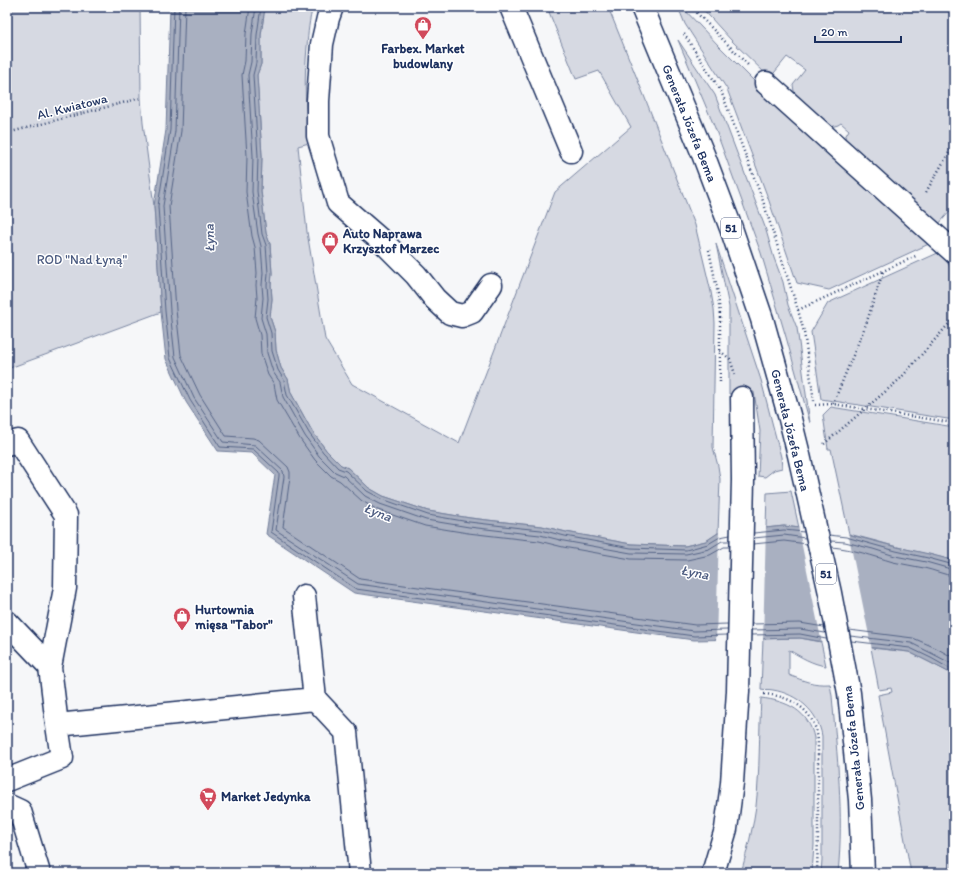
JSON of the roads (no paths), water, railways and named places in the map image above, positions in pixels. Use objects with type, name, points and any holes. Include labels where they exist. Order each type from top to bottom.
[{"type":"main road","points":[[332,7],[322,44],[318,101],[318,136],[338,203],[384,243],[416,275],[435,299],[450,313],[462,316],[472,312],[491,285]]},
{"type":"main road","points":[[511,7],[570,151]]},
{"type":"main road","name":"Generała Józefa Bema","points":[[642,7],[703,154],[731,228],[762,319],[789,415],[830,592],[848,693],[860,800],[863,873]]},
{"type":"main road","points":[[766,83],[949,247]]},
{"type":"main road","points":[[713,873],[726,829],[732,783],[738,691],[743,480],[742,398]]},
{"type":"main road","points":[[7,444],[18,442],[66,515],[64,588],[50,667],[62,758],[7,780]]},
{"type":"main road","points":[[304,596],[315,698],[346,732],[360,873]]},
{"type":"main road","points":[[7,622],[50,667]]},
{"type":"main road","points":[[57,725],[315,698]]},
{"type":"main road","points":[[7,805],[20,811],[39,873]]},
{"type":"water","name":"Łyna","points":[[170,7],[265,7],[261,35],[261,64],[257,75],[262,156],[261,191],[266,233],[270,244],[272,273],[270,317],[275,332],[276,350],[281,368],[288,379],[291,393],[312,431],[326,450],[341,465],[348,468],[369,488],[383,496],[428,511],[470,518],[542,526],[631,544],[685,546],[706,541],[718,533],[784,526],[847,534],[952,560],[954,563],[954,675],[909,652],[800,638],[694,640],[354,593],[266,534],[275,475],[252,453],[218,451],[186,402],[166,359],[161,312],[154,206],[166,130]]},
{"type":"place","name":"Farbex. Market budowlany","points":[[423,40]]},
{"type":"place","name":"Auto Naprawa Krzysztof Marzec","points":[[330,255]]},
{"type":"place","name":"Hurtownia mięsa \"Tabor\"","points":[[182,631]]},
{"type":"place","name":"Market Jedynka","points":[[208,811]]},
{"type":"park label","name":"ROD \"Nad Łyną\"","points":[[82,259]]}]
